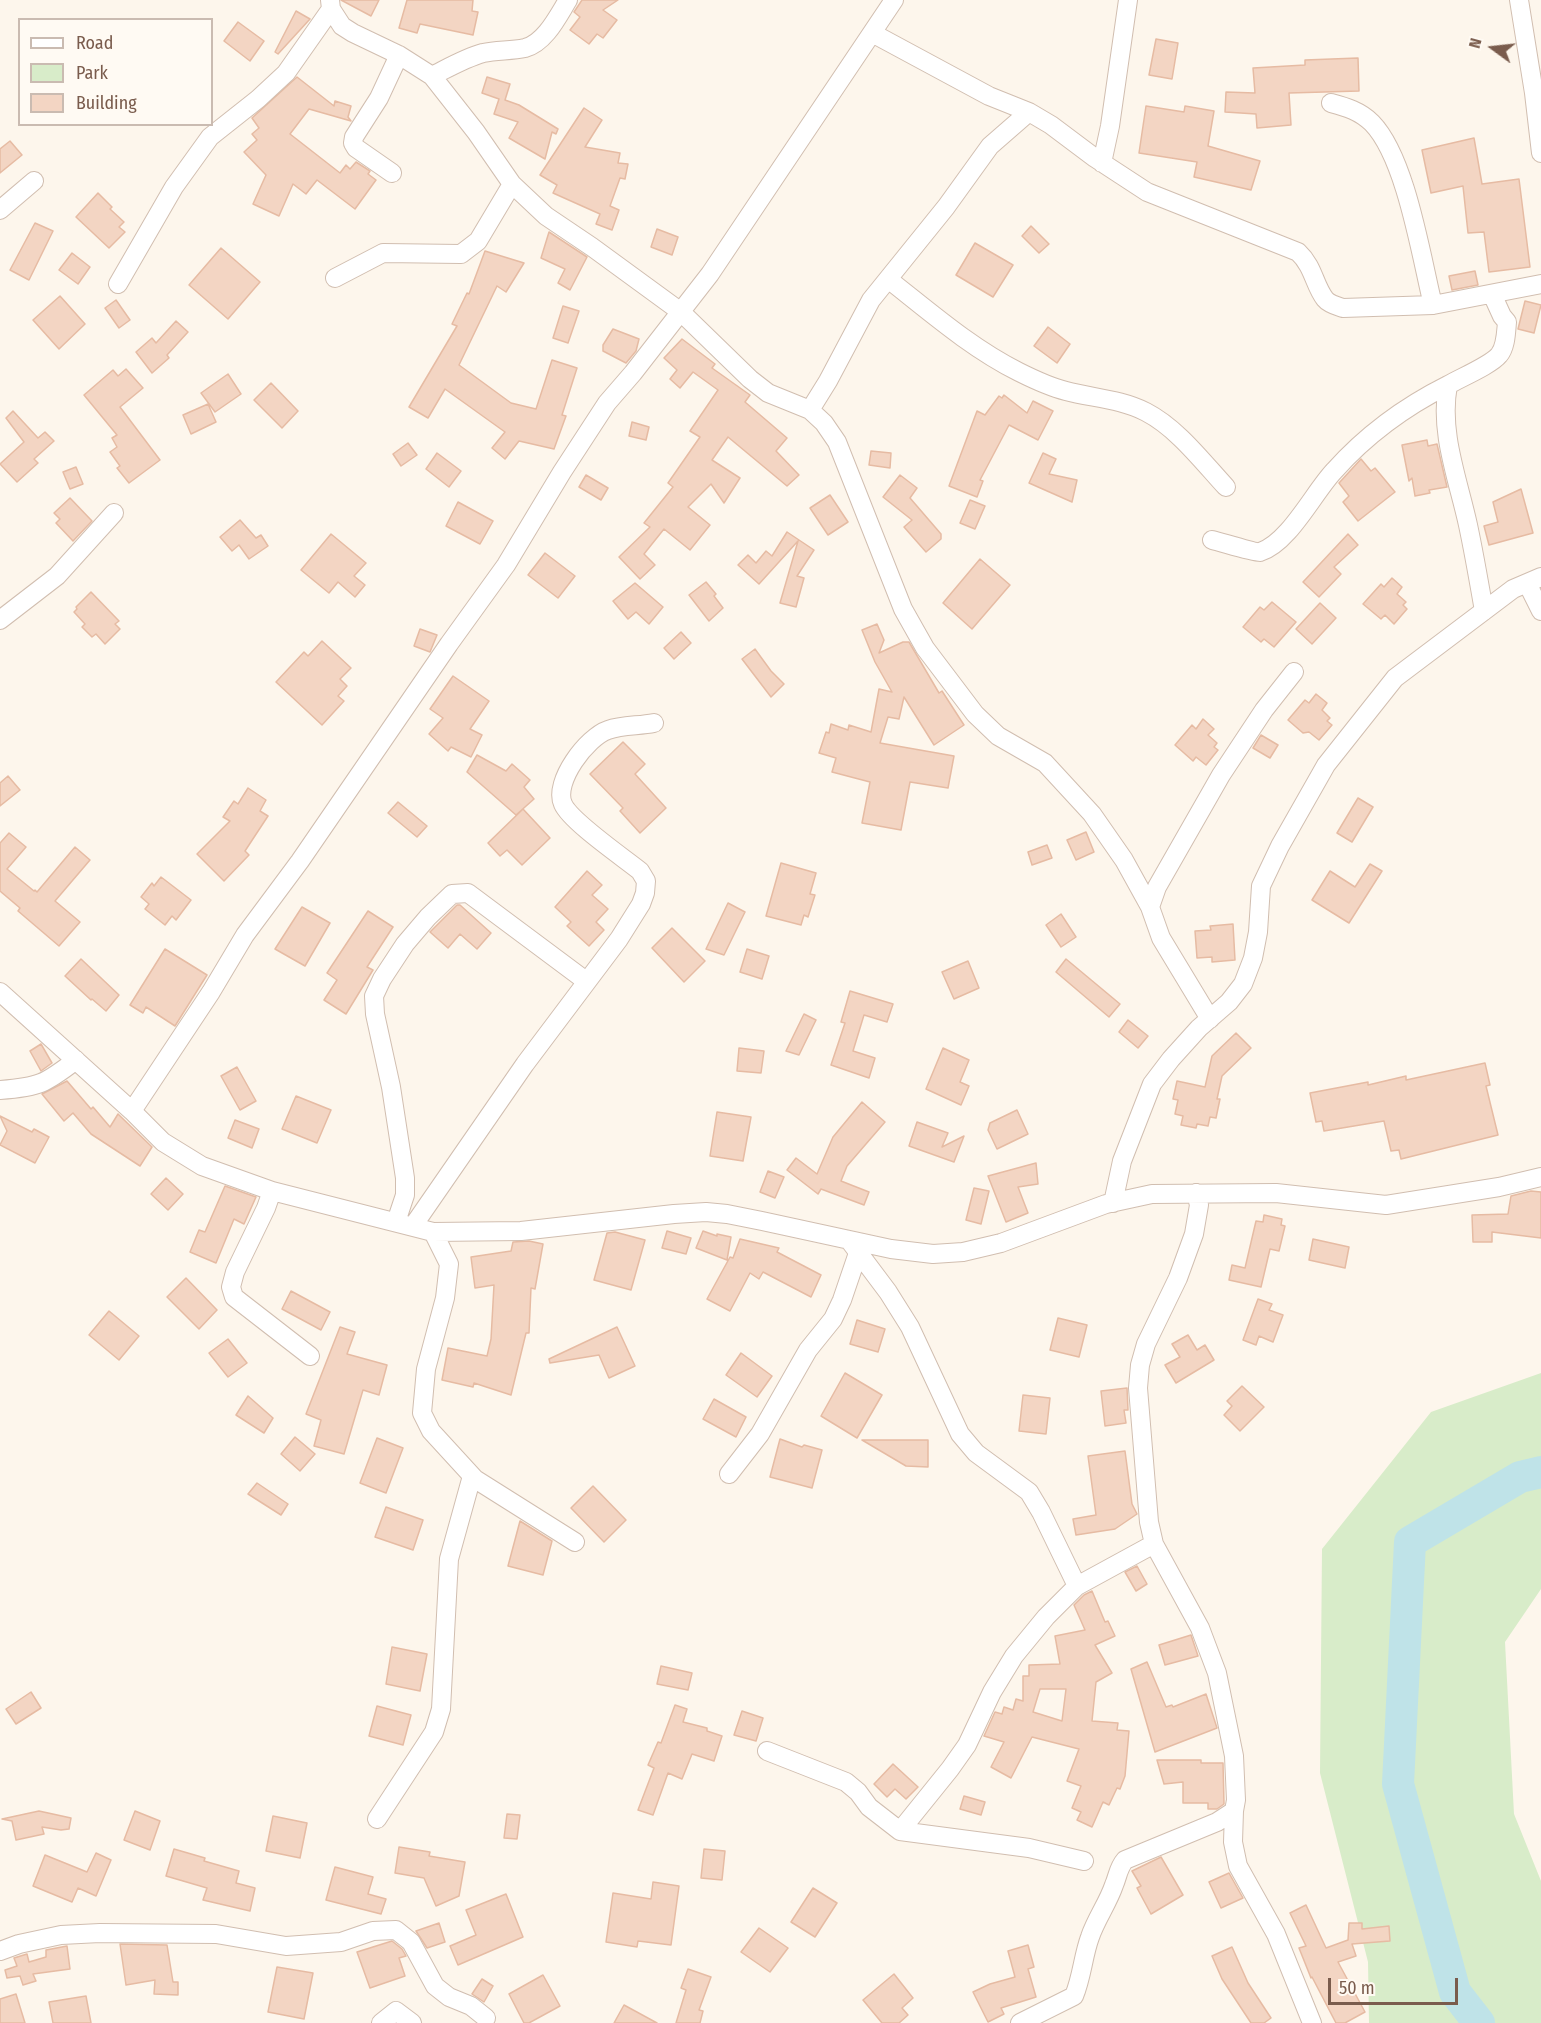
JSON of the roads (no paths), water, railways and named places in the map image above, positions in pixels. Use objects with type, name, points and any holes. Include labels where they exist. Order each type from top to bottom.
[{"type":"street","points":[[432,76],[485,52],[528,48],[539,41],[568,0]]},
{"type":"street","points":[[132,1111],[211,992],[245,935],[300,861],[442,653],[506,565],[607,403],[633,374],[710,274],[894,0]]},
{"type":"street","points":[[1102,163],[1110,126],[1128,0]]},
{"type":"street","points":[[1519,0],[1534,54],[1541,153]]},
{"type":"street","points":[[331,4],[342,26],[399,55],[432,76],[512,184],[546,216],[592,246],[681,312],[750,379],[768,393],[810,410],[824,423],[837,442],[903,609],[925,648],[975,714],[998,736],[1045,763],[1092,814],[1124,860],[1150,907],[1161,938],[1210,1019]]},
{"type":"street","points":[[118,284],[174,187],[210,137],[258,99],[286,73],[331,4]]},
{"type":"street","points":[[872,33],[989,96],[1029,112],[1068,136],[1102,163],[1147,192],[1298,252],[1305,258],[1312,270],[1325,300],[1332,304],[1343,308],[1433,305],[1541,284]]},
{"type":"street","points":[[392,173],[353,143],[354,137],[379,98],[399,55]]},
{"type":"street","points":[[1331,103],[1353,109],[1362,115],[1370,121],[1387,143],[1408,200],[1433,305]]},
{"type":"street","points":[[810,410],[872,300],[946,207],[990,146],[1029,112]]},
{"type":"street","points":[[0,210],[34,181]]},
{"type":"street","points":[[335,278],[383,253],[461,254],[478,241],[512,184]]},
{"type":"street","points":[[888,279],[966,339],[1020,373],[1064,391],[1098,397],[1145,411],[1166,426],[1226,487]]},
{"type":"street","points":[[1212,540],[1257,553],[1270,549],[1290,528],[1332,472],[1374,431],[1419,399],[1499,355],[1507,322],[1492,294]]},
{"type":"street","points":[[1448,385],[1445,399],[1449,447],[1468,524],[1484,611]]},
{"type":"street","points":[[0,620],[57,576],[114,513]]},
{"type":"street","points":[[1113,1203],[1122,1161],[1152,1084],[1171,1059],[1229,1002],[1243,984],[1253,958],[1258,932],[1261,886],[1280,846],[1326,765],[1395,678],[1513,589],[1534,580],[1541,611]]},
{"type":"street","points":[[1150,907],[1158,887],[1221,775],[1264,710],[1294,672]]},
{"type":"street","points":[[404,1224],[619,939],[641,904],[646,881],[640,871],[572,816],[562,804],[561,791],[571,766],[584,747],[597,735],[618,727],[654,723]]},
{"type":"street","points":[[404,1224],[405,1178],[391,1087],[375,1014],[374,996],[382,979],[405,944],[441,903],[452,894],[468,893],[586,981]]},
{"type":"street","points":[[0,992],[132,1111],[163,1142],[202,1166],[272,1191],[433,1232],[521,1231],[706,1212],[727,1214],[853,1246],[933,1254],[963,1252],[1001,1243],[1113,1203],[1152,1194],[1276,1193],[1386,1205],[1499,1187],[1541,1177]]},
{"type":"street","points":[[0,1090],[33,1087],[49,1080],[76,1060]]},
{"type":"street","points":[[272,1191],[235,1272],[231,1287],[234,1297],[310,1356]]},
{"type":"street","points":[[1196,1193],[1199,1204],[1194,1234],[1178,1278],[1146,1344],[1140,1365],[1138,1388],[1149,1522],[1154,1544],[1200,1628],[1217,1673],[1234,1756],[1236,1800],[1233,1842],[1238,1866],[1276,1934],[1312,2023]]},
{"type":"street","points":[[433,1232],[448,1264],[445,1298],[426,1369],[422,1413],[431,1431],[472,1476],[575,1542]]},
{"type":"street","points":[[729,1474],[760,1434],[808,1350],[833,1319],[842,1300],[853,1246]]},
{"type":"street","points":[[853,1246],[888,1292],[910,1327],[960,1434],[976,1453],[1029,1492],[1077,1586]]},
{"type":"street","points":[[376,1819],[434,1732],[441,1709],[449,1559],[472,1476]]},
{"type":"street","points":[[900,1831],[967,1745],[992,1692],[1014,1656],[1046,1617],[1077,1586],[1154,1544]]},
{"type":"street","points":[[767,1751],[846,1782],[858,1792],[869,1807],[900,1831],[1029,1848],[1084,1861]]},
{"type":"street","points":[[1020,2023],[1074,1996],[1091,1933],[1115,1884],[1120,1866],[1125,1860],[1217,1822],[1234,1811]]},
{"type":"street","points":[[0,1951],[61,1935],[216,1934],[286,1946],[341,1942],[373,1931],[396,1930],[411,1942],[435,1986],[449,1997],[471,2006],[487,2021]]},
{"type":"street","points":[[381,2023],[396,2011],[412,2023]]},
{"type":"waterway","points":[[1479,2023],[1455,1992],[1398,1784],[1410,1542],[1520,1477],[1541,1472]]}]
